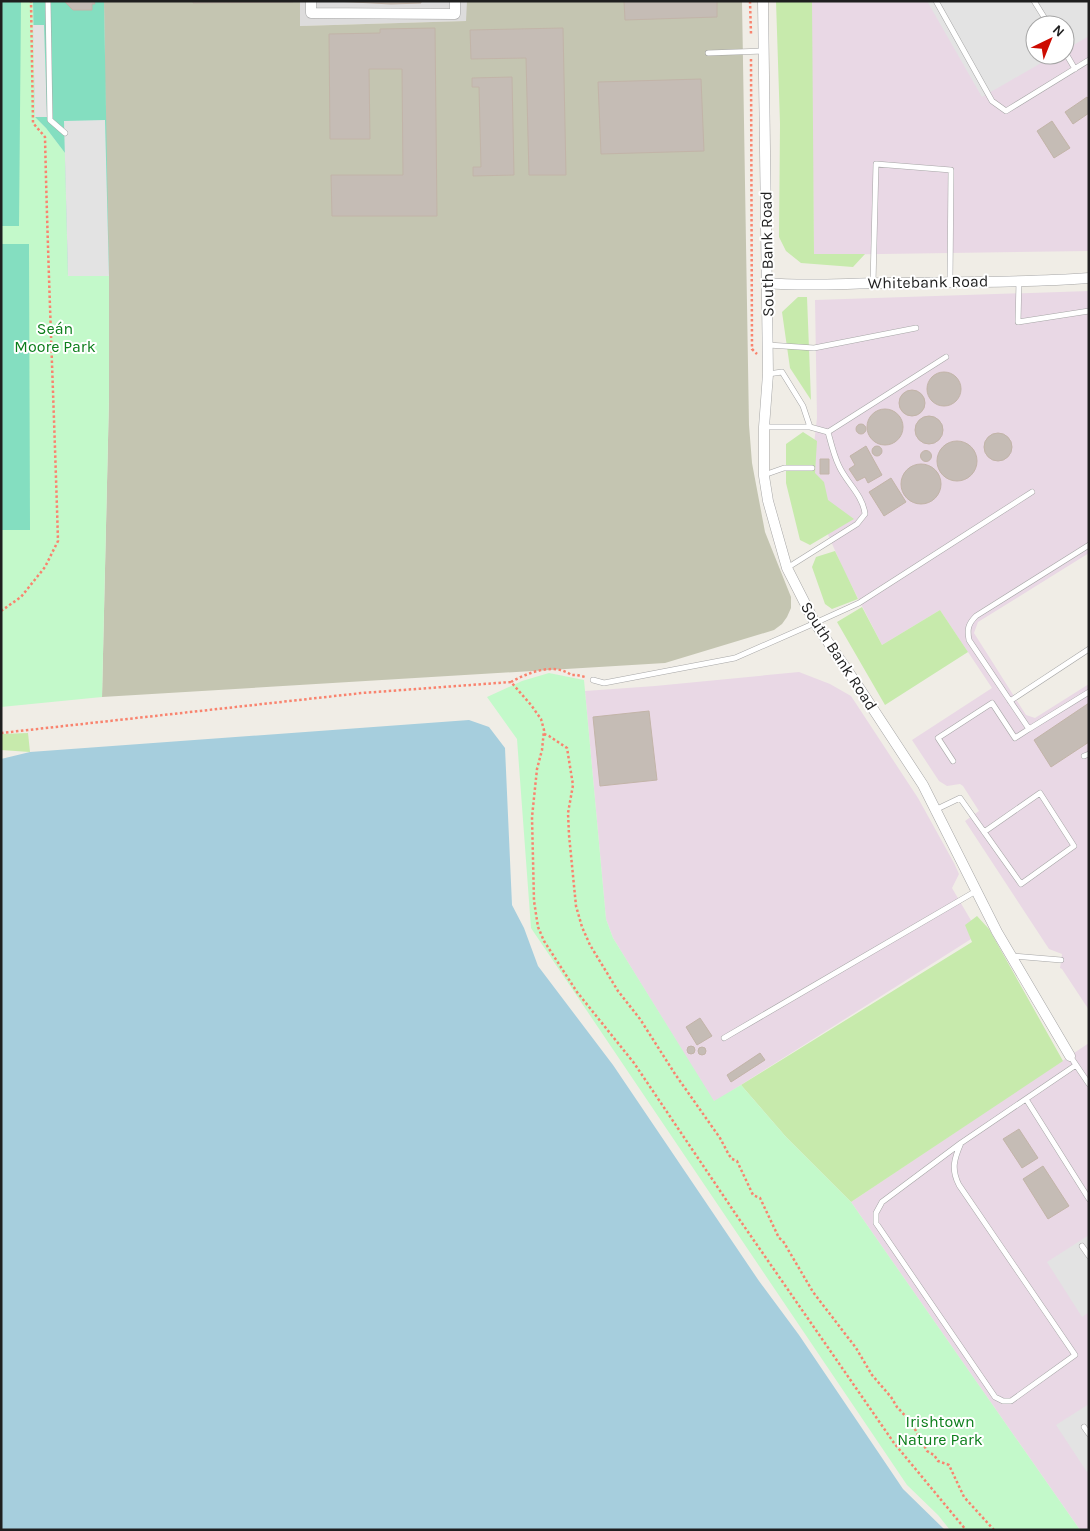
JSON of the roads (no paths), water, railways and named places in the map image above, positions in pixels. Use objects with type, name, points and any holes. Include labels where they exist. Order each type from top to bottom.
[{"type":"street","points":[[311,1],[311,13],[454,14],[454,1]]},
{"type":"street","name":"South Bank Road","points":[[764,1],[768,284],[768,374],[764,427],[764,475],[768,501],[787,568],[814,623],[923,785],[1011,956],[1070,1056]]},
{"type":"street","name":"Whitebank Road","points":[[768,284],[1038,282],[1089,278]]},
{"type":"lane","points":[[48,1],[50,120],[65,133]]},
{"type":"lane","points":[[936,1],[992,101],[1006,111],[1089,60]]},
{"type":"lane","points":[[1034,1],[1043,15]]},
{"type":"lane","points":[[708,53],[764,51]]},
{"type":"lane","points":[[1073,65],[1075,69]]},
{"type":"lane","points":[[873,283],[876,164],[951,170],[950,282]]},
{"type":"lane","points":[[1019,281],[1018,322],[1089,311]]},
{"type":"lane","points":[[768,345],[814,348],[916,328]]},
{"type":"lane","points":[[764,427],[810,427],[828,432],[946,357]]},
{"type":"lane","points":[[768,374],[782,372],[803,406],[810,427]]},
{"type":"lane","points":[[787,568],[857,524],[865,514],[860,499],[839,466],[828,432]]},
{"type":"lane","points":[[764,475],[784,468],[812,468]]},
{"type":"lane","points":[[593,680],[604,683],[735,658],[859,603],[1032,492]]},
{"type":"lane","points":[[1028,729],[969,640],[967,630],[970,622],[976,616],[1089,545]]},
{"type":"lane","points":[[1010,702],[1089,649]]},
{"type":"lane","points":[[953,760],[938,738],[992,703],[1015,738],[1089,692]]},
{"type":"lane","points":[[935,810],[960,798],[984,832],[1021,884],[1074,846],[1040,793],[984,832]]},
{"type":"lane","points":[[724,1038],[976,890]]},
{"type":"lane","points":[[1011,956],[1019,955],[1061,960]]},
{"type":"lane","points":[[1070,1056],[1089,1084]]},
{"type":"lane","points":[[962,1143],[953,1161],[954,1176],[1076,1355],[1011,1400],[1003,1401],[995,1397],[876,1223],[876,1214],[882,1202],[962,1143],[1076,1065]]},
{"type":"lane","points":[[1026,1098],[1089,1199]]},
{"type":"lane","points":[[1082,1246],[1089,1256]]},
{"type":"lane","points":[[1084,1427],[1089,1434]]},
{"type":"water","points":[[469,720],[489,727],[505,748],[512,905],[524,928],[538,966],[613,1065],[903,1489],[945,1530],[1,1530],[1,759],[30,752]]},
{"type":"park label","name":"Seán Moore Park","points":[[55,337]]},
{"type":"park label","name":"Irishtown Nature Park","points":[[940,1430]]}]
